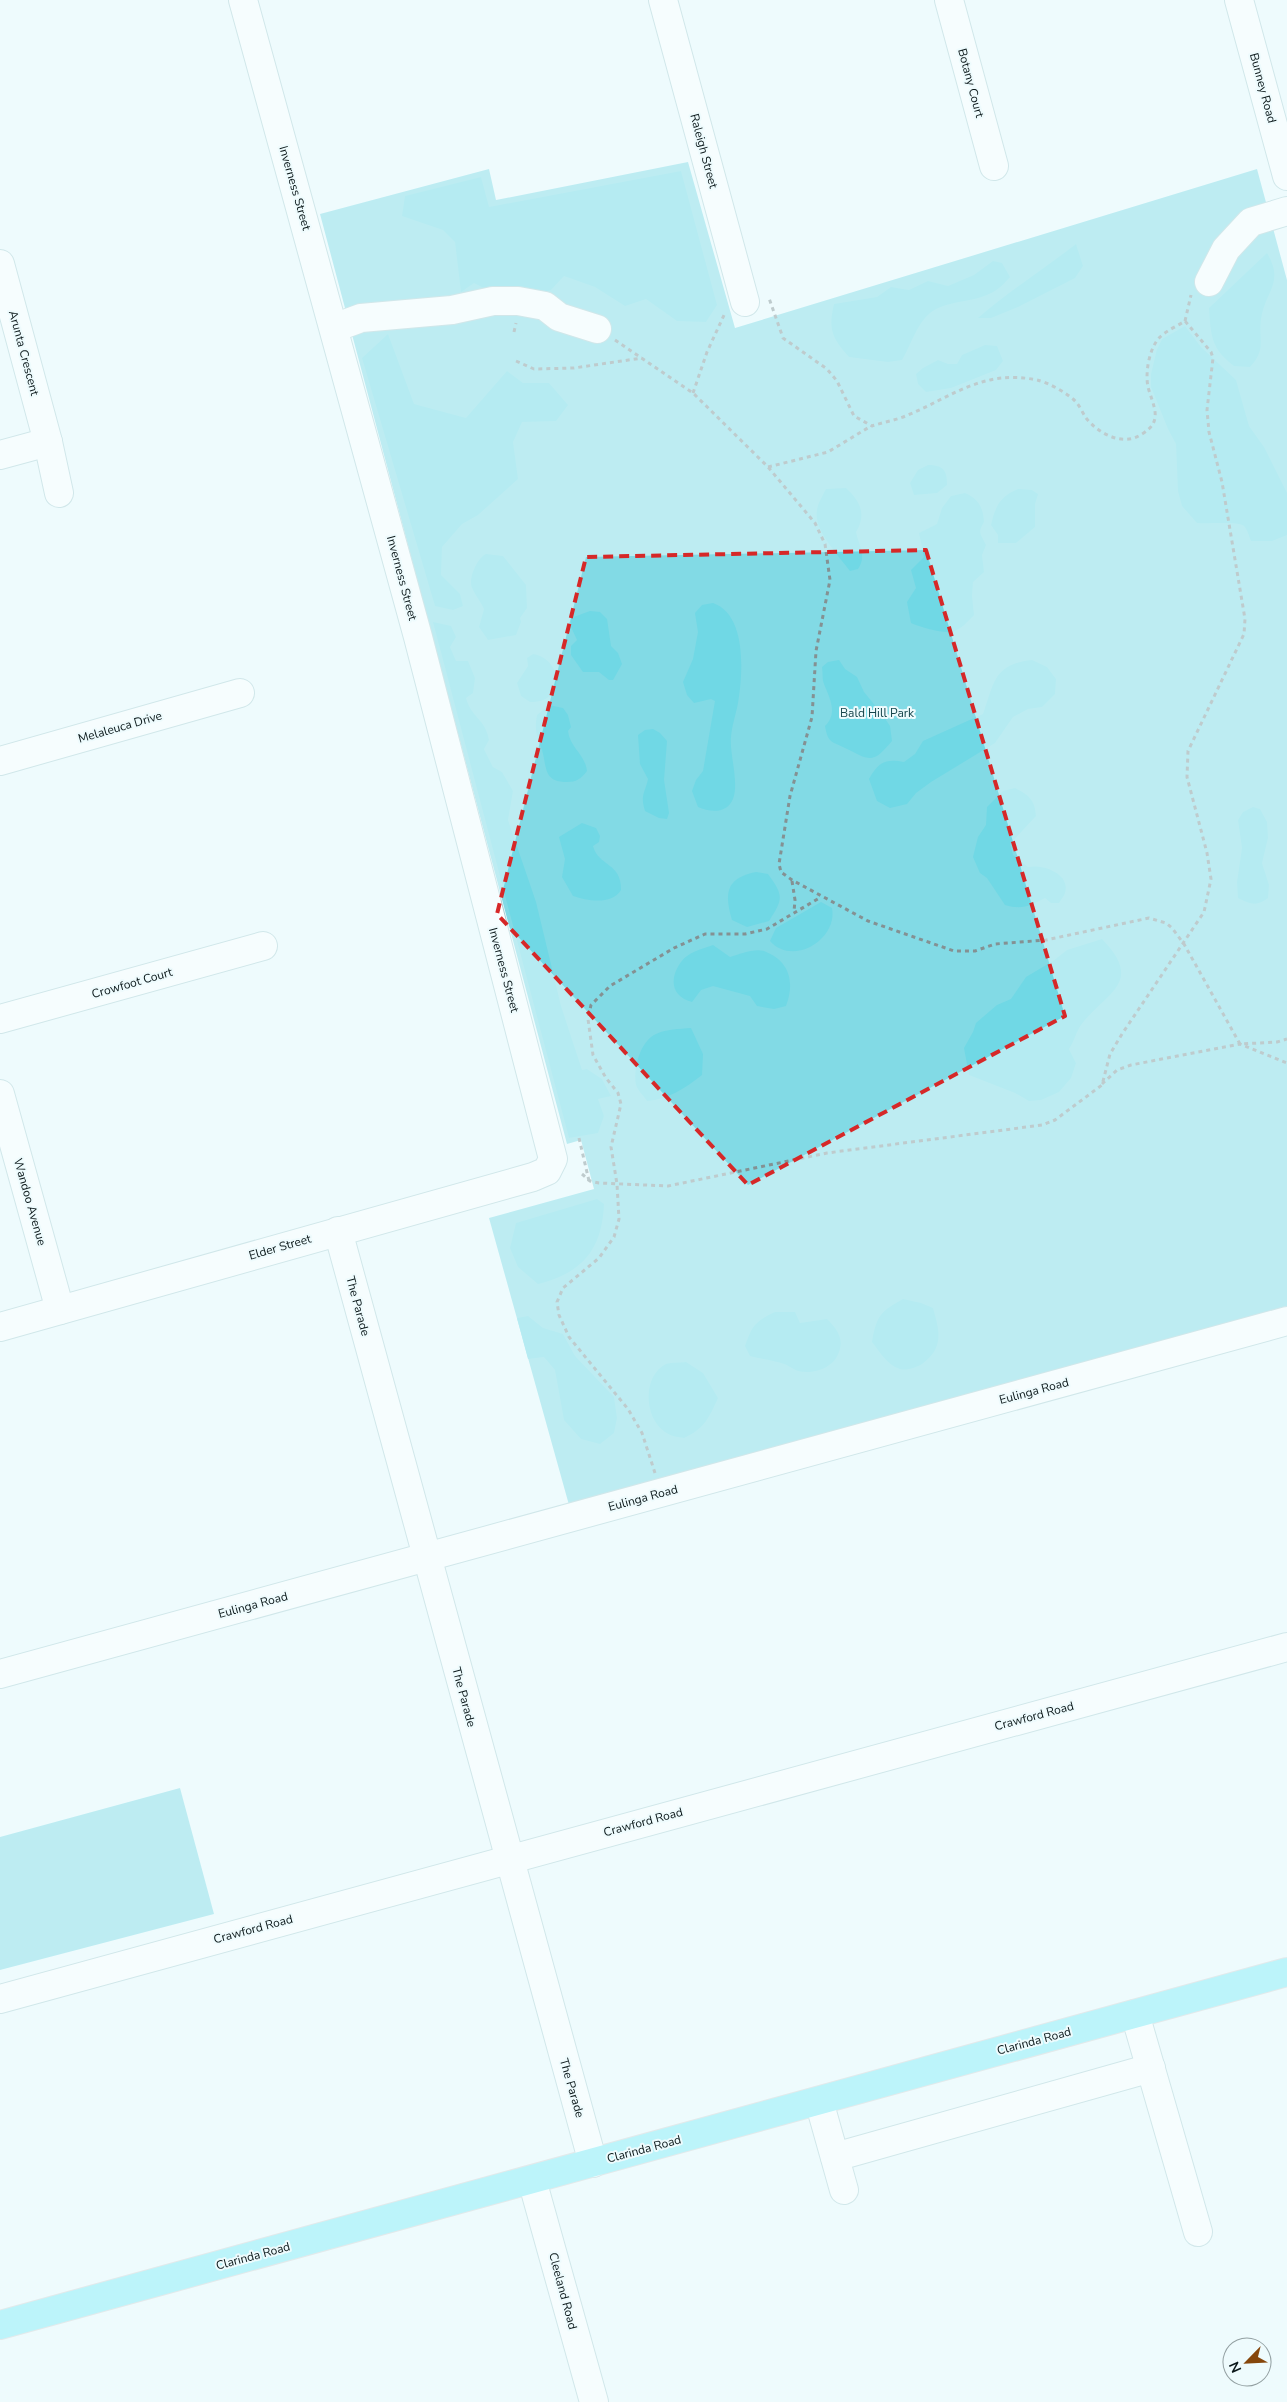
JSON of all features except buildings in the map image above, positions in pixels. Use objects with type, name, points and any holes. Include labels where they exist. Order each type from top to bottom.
[{"type":"main road","name":"Clarinda Road","points":[[0,2325],[1287,1972]]},
{"type":"street","name":"Inverness Street","points":[[243,0],[334,328],[553,1159]]},
{"type":"street","name":"Raleigh Street","points":[[663,0],[745,301]]},
{"type":"street","name":"Botany Court","points":[[949,0],[994,166]]},
{"type":"street","name":"Bunney Road","points":[[1239,0],[1287,176]]},
{"type":"street","points":[[1199,288],[1226,249],[1251,222],[1287,211]]},
{"type":"street","name":"Arunta Crescent","points":[[0,264],[48,442],[59,493]]},
{"type":"street","points":[[334,328],[361,318],[452,310],[493,301],[518,301],[544,306],[559,317],[597,329]]},
{"type":"street","points":[[0,455],[48,442]]},
{"type":"street","name":"Melaleuca Drive","points":[[0,761],[240,693]]},
{"type":"street","name":"Crowfoot Court","points":[[0,1019],[264,946]]},
{"type":"street","name":"Wandoo Avenue","points":[[0,1094],[60,1310]]},
{"type":"street","name":"Elder Street","points":[[0,1327],[533,1177],[547,1170],[553,1159]]},
{"type":"street","name":"The Parade","points":[[338,1231],[592,2163]]},
{"type":"street","name":"Eulinga Road","points":[[0,1674],[1287,1321]]},
{"type":"street","name":"Crawford Road","points":[[0,1999],[1287,1646]]},
{"type":"street","points":[[1136,2014],[1198,2232]]},
{"type":"street","points":[[835,2157],[1151,2068]]},
{"type":"street","points":[[819,2100],[844,2190]]},
{"type":"street","name":"Cleeland Road","points":[[532,2180],[594,2402]]},
{"type":"path","points":[[768,468],[828,452],[872,426],[907,415],[975,382],[1020,377],[1039,380],[1073,399],[1086,418],[1107,436],[1122,440],[1135,438],[1144,434],[1154,423],[1156,408],[1148,386],[1147,372],[1153,346],[1160,337],[1185,321],[1199,288]]},
{"type":"path","points":[[693,393],[706,352],[726,314],[745,301],[783,338],[826,370],[837,382],[854,416],[872,426]]},
{"type":"path","points":[[1102,1085],[1110,1054],[1204,912],[1211,879],[1207,853],[1187,777],[1187,756],[1244,634],[1245,619],[1222,482],[1209,432],[1207,410],[1213,358],[1185,321]]},
{"type":"path","points":[[597,329],[693,393],[768,468],[815,524],[825,544],[830,580],[816,651],[812,717],[790,796],[779,864],[782,872],[792,880],[868,921],[954,951],[975,951],[995,944],[1046,940],[1149,918],[1166,923],[1184,944],[1240,1044],[1287,1063]]},
{"type":"path","points":[[516,361],[534,369],[574,368],[642,358]]},
{"type":"path","points":[[792,880],[795,900],[794,912]]},
{"type":"path","points":[[661,1492],[642,1433],[628,1409],[568,1336],[557,1302],[563,1288],[599,1258],[614,1237],[619,1219],[617,1184],[611,1147],[621,1104],[618,1093],[606,1078],[594,1056],[588,1019],[591,1005],[610,986],[674,948],[705,934],[745,934],[767,929],[822,897]]},
{"type":"path","points":[[582,1174],[590,1182],[668,1186],[827,1153],[1042,1125],[1055,1120],[1102,1085],[1117,1070],[1130,1065],[1240,1044],[1276,1042],[1287,1039]]},
{"type":"path","points":[[578,1138],[590,1182]]},
{"type":"highlighted area","points":[[926,550],[1065,1016],[748,1185],[497,914],[586,557]]},
{"type":"green space","name":"Bald Hill Park","points":[[688,162],[735,328],[1257,169],[1287,280],[1287,1306],[569,1505],[489,1218],[594,1189],[581,1140],[567,1144],[320,214],[489,169],[496,200]]},
{"type":"green space","points":[[681,171],[717,305],[706,322],[677,321],[646,299],[625,306],[595,287],[564,276],[551,290],[528,296],[498,295],[474,283],[461,292],[455,242],[443,230],[402,216],[405,196],[481,177],[489,207]]},
{"type":"green space","points":[[1076,244],[1083,266],[1075,278],[1018,307],[991,318],[978,318],[1002,299]]},
{"type":"green space","points":[[1267,253],[1272,263],[1274,280],[1263,309],[1260,326],[1260,349],[1250,367],[1234,366],[1226,360],[1214,341],[1209,308]]},
{"type":"green space","points":[[993,261],[1002,263],[1010,277],[1008,280],[998,289],[982,297],[944,306],[930,313],[917,329],[902,360],[888,362],[849,357],[835,338],[831,320],[834,304],[877,297],[891,287],[909,290],[928,281],[948,286],[974,275]]},
{"type":"green space","points":[[1185,326],[1201,347],[1236,380],[1249,426],[1264,447],[1287,493],[1287,535],[1272,541],[1251,541],[1247,531],[1241,524],[1197,523],[1182,506],[1178,491],[1176,444],[1151,387],[1151,374],[1157,349],[1162,339]]},
{"type":"green space","points":[[388,334],[414,404],[466,418],[507,371],[523,383],[549,383],[568,405],[556,421],[522,422],[513,442],[518,479],[478,515],[462,524],[442,547],[441,575],[460,594],[463,606],[453,610],[435,606],[362,358]]},
{"type":"green space","points":[[985,345],[997,346],[1003,361],[996,370],[951,388],[926,392],[918,384],[916,374],[923,368],[938,360],[948,364],[957,364],[962,355]]},
{"type":"green space","points":[[928,465],[938,466],[944,470],[947,485],[937,493],[914,495],[910,483],[918,470]]},
{"type":"green space","points":[[846,488],[858,503],[861,514],[856,532],[862,551],[862,560],[858,569],[850,571],[823,534],[817,518],[818,505],[826,489]]},
{"type":"green space","points":[[1018,489],[1032,490],[1038,494],[1035,504],[1035,527],[1016,543],[998,543],[998,535],[991,525],[994,513],[999,503],[1007,495]]},
{"type":"green space","points":[[965,493],[973,498],[981,507],[984,522],[980,534],[986,545],[982,555],[984,572],[973,582],[974,615],[961,628],[951,632],[936,631],[915,625],[911,623],[907,602],[916,588],[911,570],[924,557],[919,533],[937,524],[942,508],[951,496]]},
{"type":"green space","points":[[486,554],[503,556],[526,585],[527,608],[520,618],[521,622],[516,635],[488,640],[479,627],[484,609],[472,588],[471,579],[479,560]]},
{"type":"green space","points":[[713,603],[724,610],[732,619],[740,646],[741,661],[740,691],[731,737],[735,790],[730,804],[723,809],[715,811],[698,807],[692,791],[696,780],[703,771],[715,701],[711,699],[694,703],[687,695],[683,682],[693,659],[698,632],[695,613],[702,605]]},
{"type":"green space","points":[[590,611],[600,612],[607,619],[611,646],[618,653],[622,664],[613,680],[609,680],[599,672],[583,672],[571,655],[571,646],[577,640],[571,627],[571,618]]},
{"type":"green space","points":[[433,622],[451,626],[456,637],[450,647],[456,661],[468,661],[475,678],[473,693],[466,698],[472,710],[485,727],[489,740],[484,749],[493,767],[502,772],[513,791],[508,820],[536,902],[561,1006],[582,1070],[587,1069],[602,1079],[611,1096],[598,1099],[604,1116],[598,1133],[569,1138]]},
{"type":"green space","points":[[533,654],[543,658],[550,664],[557,680],[555,689],[550,696],[542,700],[530,702],[521,696],[517,683],[528,666],[527,658]]},
{"type":"green space","points":[[839,660],[845,669],[857,677],[864,692],[890,726],[892,741],[875,757],[870,758],[860,755],[833,742],[827,736],[825,726],[831,716],[832,706],[823,682],[822,667],[828,662]]},
{"type":"green space","points":[[1032,660],[1047,667],[1056,679],[1055,694],[1042,707],[1028,709],[1013,717],[995,743],[931,782],[916,793],[907,804],[890,808],[877,801],[869,779],[879,766],[887,761],[904,762],[915,754],[923,741],[983,714],[993,685],[1002,671],[1019,662]]},
{"type":"green space","points":[[549,705],[563,708],[568,715],[571,727],[568,731],[569,737],[586,765],[587,771],[576,781],[559,781],[547,772],[536,733],[536,725],[537,715]]},
{"type":"green space","points":[[653,729],[660,733],[667,741],[664,780],[669,813],[667,819],[659,818],[645,811],[643,801],[648,779],[640,764],[638,735],[645,730]]},
{"type":"green space","points":[[1015,788],[1024,793],[1033,802],[1036,816],[1010,844],[1013,855],[1028,867],[1041,867],[1060,875],[1066,886],[1065,893],[1059,903],[1051,903],[1045,898],[1026,906],[1005,905],[987,878],[980,873],[973,857],[978,837],[986,825],[987,807],[1003,791]]},
{"type":"green space","points":[[1253,807],[1260,809],[1267,822],[1268,838],[1262,863],[1269,885],[1268,898],[1257,904],[1238,898],[1237,882],[1242,848],[1238,820],[1243,812]]},
{"type":"green space","points":[[582,823],[596,828],[600,836],[599,842],[593,846],[596,853],[618,875],[621,890],[612,898],[592,900],[573,896],[562,877],[565,859],[559,837]]},
{"type":"green space","points":[[756,872],[768,874],[777,888],[780,898],[769,921],[747,927],[732,920],[728,895],[730,888],[738,878]]},
{"type":"green space","points":[[821,902],[832,908],[832,919],[828,930],[812,946],[790,951],[780,948],[770,941],[776,928]]},
{"type":"green space","points":[[1102,939],[1114,954],[1120,966],[1121,977],[1110,995],[1079,1028],[1069,1049],[1076,1063],[1071,1078],[1059,1092],[1041,1100],[1029,1101],[1015,1093],[969,1075],[964,1048],[976,1023],[997,1005],[1011,999],[1026,977],[1067,950]]},
{"type":"green space","points":[[713,945],[730,957],[760,950],[780,960],[785,966],[790,981],[789,997],[786,1006],[774,1009],[757,1006],[750,996],[713,986],[701,990],[692,1002],[680,996],[674,986],[677,968],[691,953]]},
{"type":"green space","points":[[691,1028],[703,1054],[702,1075],[676,1093],[647,1101],[637,1087],[635,1079],[642,1049],[650,1038],[660,1032]]},
{"type":"green space","points":[[597,1199],[604,1204],[599,1234],[594,1247],[578,1266],[567,1273],[538,1284],[518,1267],[510,1248],[516,1223]]},
{"type":"green space","points":[[903,1299],[933,1308],[938,1339],[934,1352],[922,1364],[912,1368],[900,1369],[884,1358],[872,1342],[875,1326],[881,1315],[889,1307]]},
{"type":"green space","points":[[775,1312],[795,1312],[800,1323],[827,1319],[837,1330],[841,1342],[839,1352],[833,1362],[822,1369],[804,1372],[787,1365],[750,1356],[745,1346],[750,1333],[759,1321]]},
{"type":"green space","points":[[528,1316],[543,1328],[563,1334],[575,1356],[614,1397],[617,1418],[614,1433],[600,1444],[581,1439],[564,1420],[555,1370],[544,1357],[528,1359],[517,1318]]},
{"type":"green space","points":[[686,1362],[703,1373],[718,1398],[701,1427],[684,1438],[669,1434],[658,1426],[653,1417],[649,1397],[653,1378],[658,1370],[668,1363]]},
{"type":"green space","points":[[180,1788],[214,1914],[0,1970],[0,1837]]}]
